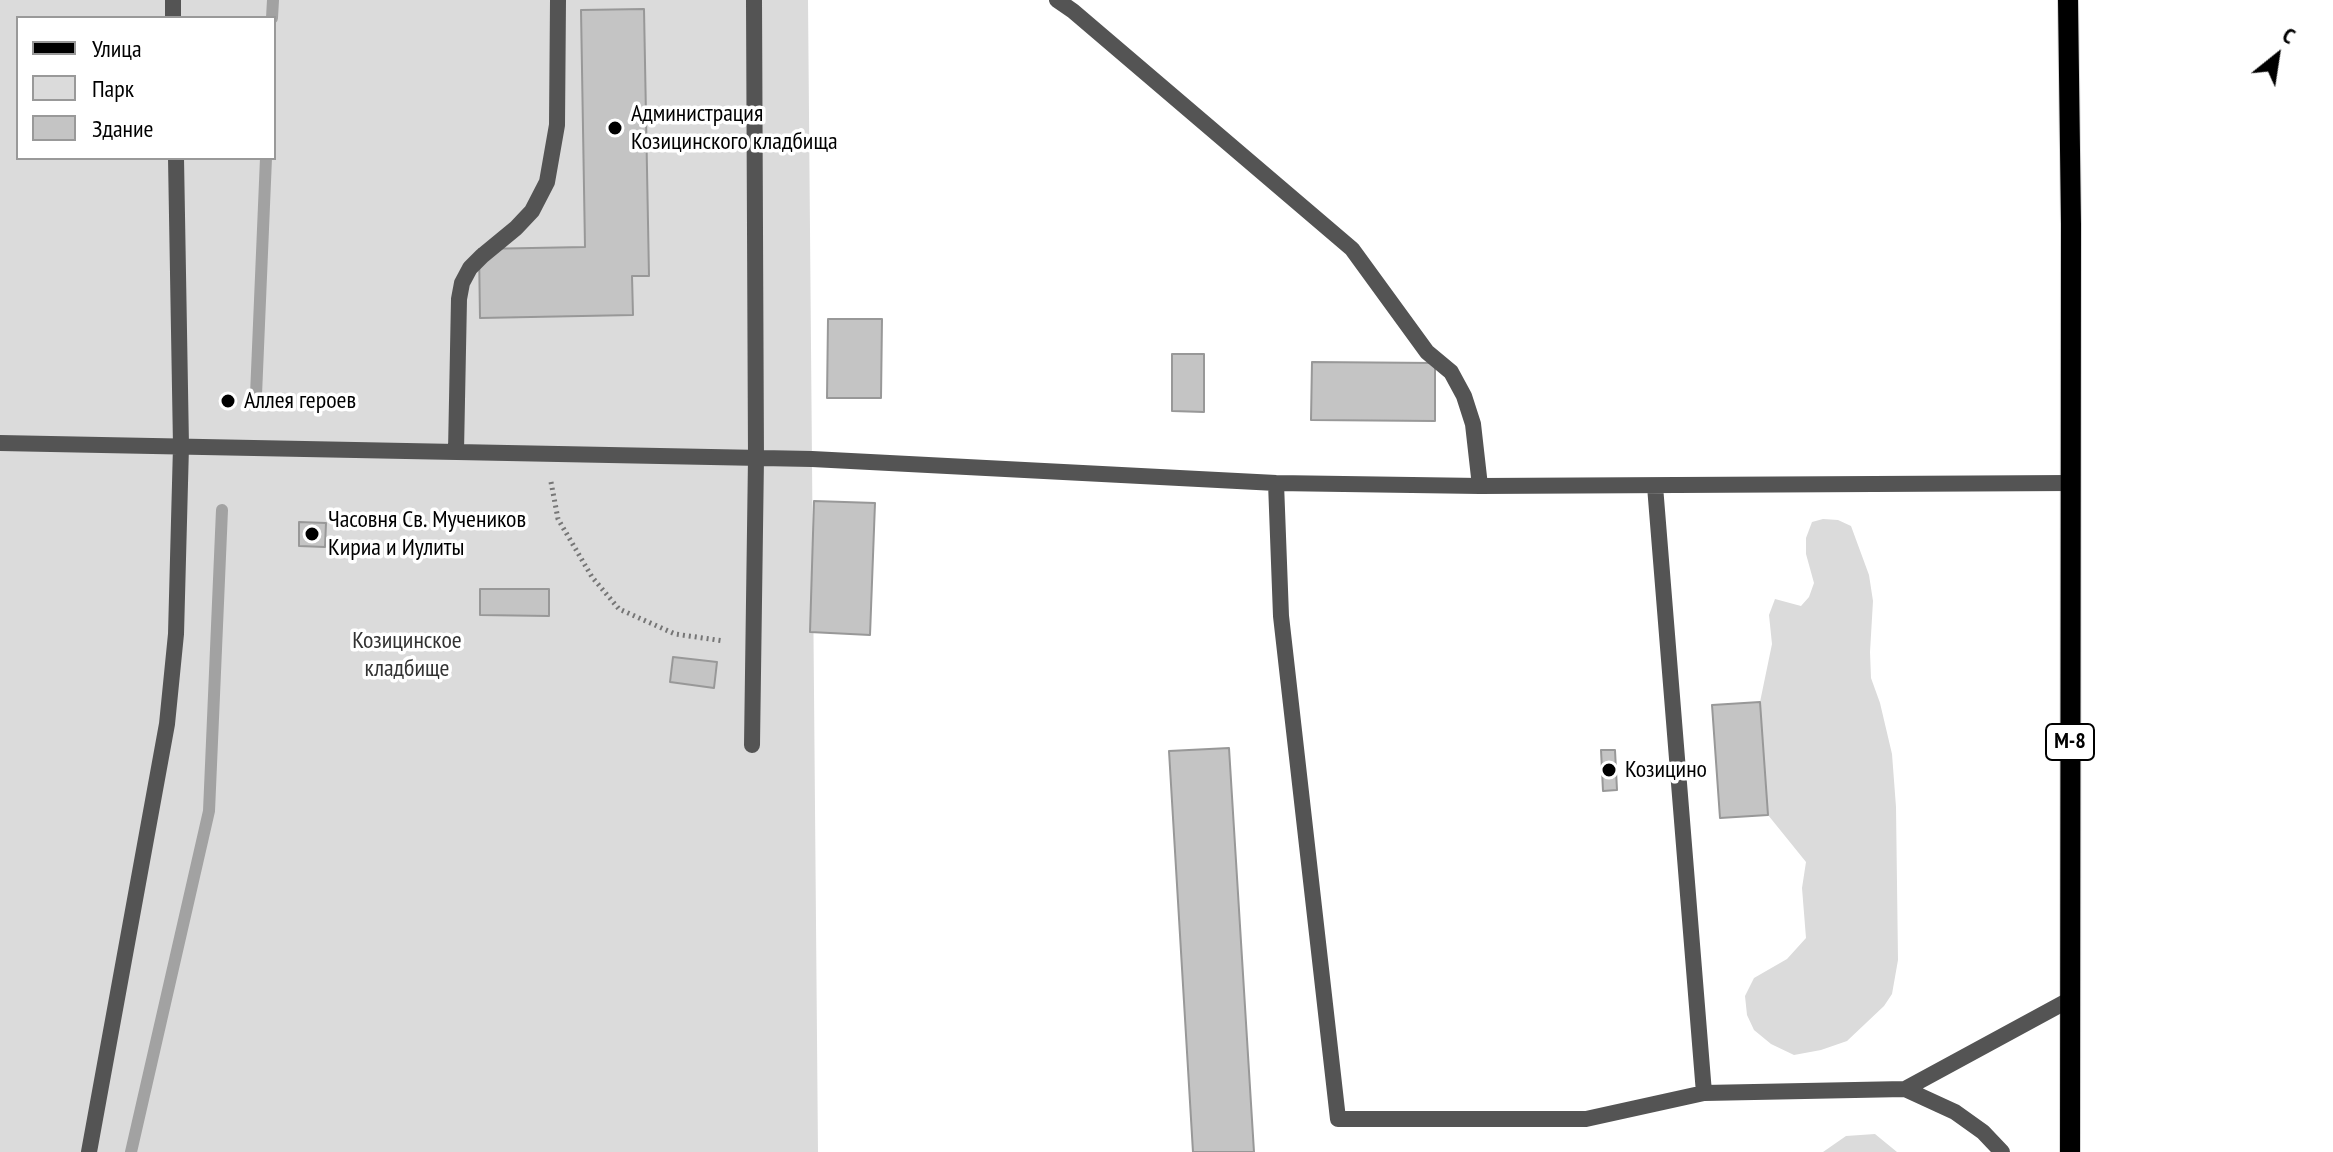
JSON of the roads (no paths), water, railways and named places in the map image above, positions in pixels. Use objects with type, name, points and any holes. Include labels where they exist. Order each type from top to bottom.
[{"type":"main road","name":"М-8","points":[[2068,0],[2071,224],[2070,1152]]},
{"type":"lane","points":[[456,451],[459,299],[462,283],[470,268],[532,211],[547,182],[557,125],[558,0]]},
{"type":"lane","points":[[752,745],[756,458],[754,0]]},
{"type":"lane","points":[[1057,0],[1352,249],[1427,352],[1451,372],[1464,396],[1473,424],[1480,486]]},
{"type":"lane","points":[[89,1152],[167,724],[176,634],[181,446],[176,160]]},
{"type":"lane","points":[[0,443],[812,459],[1276,483],[1655,486],[2070,483]]},
{"type":"lane","points":[[1276,483],[1281,616],[1338,1119],[1586,1119],[1704,1093],[1905,1089],[1955,1112],[1983,1132],[2002,1152]]},
{"type":"lane","points":[[1655,486],[1704,1093]]},
{"type":"lane","points":[[1905,1089],[2069,1000]]},
{"type":"waterway","points":[[272,16],[273,0]]},
{"type":"waterway","points":[[256,395],[266,160]]},
{"type":"waterway","points":[[131,1152],[209,811],[222,510]]},
{"type":"place","name":"Администрация Козицинского кладбища","points":[[615,128]]},
{"type":"place","name":"Аллея героев","points":[[228,401]]},
{"type":"place","name":"Часовня Св. Мучеников Кириа и Иулиты","points":[[312,534]]},
{"type":"place","name":"Козицино","points":[[1609,770]]},
{"type":"park label","name":"Козицинское кладбище","points":[[407,655]]}]
